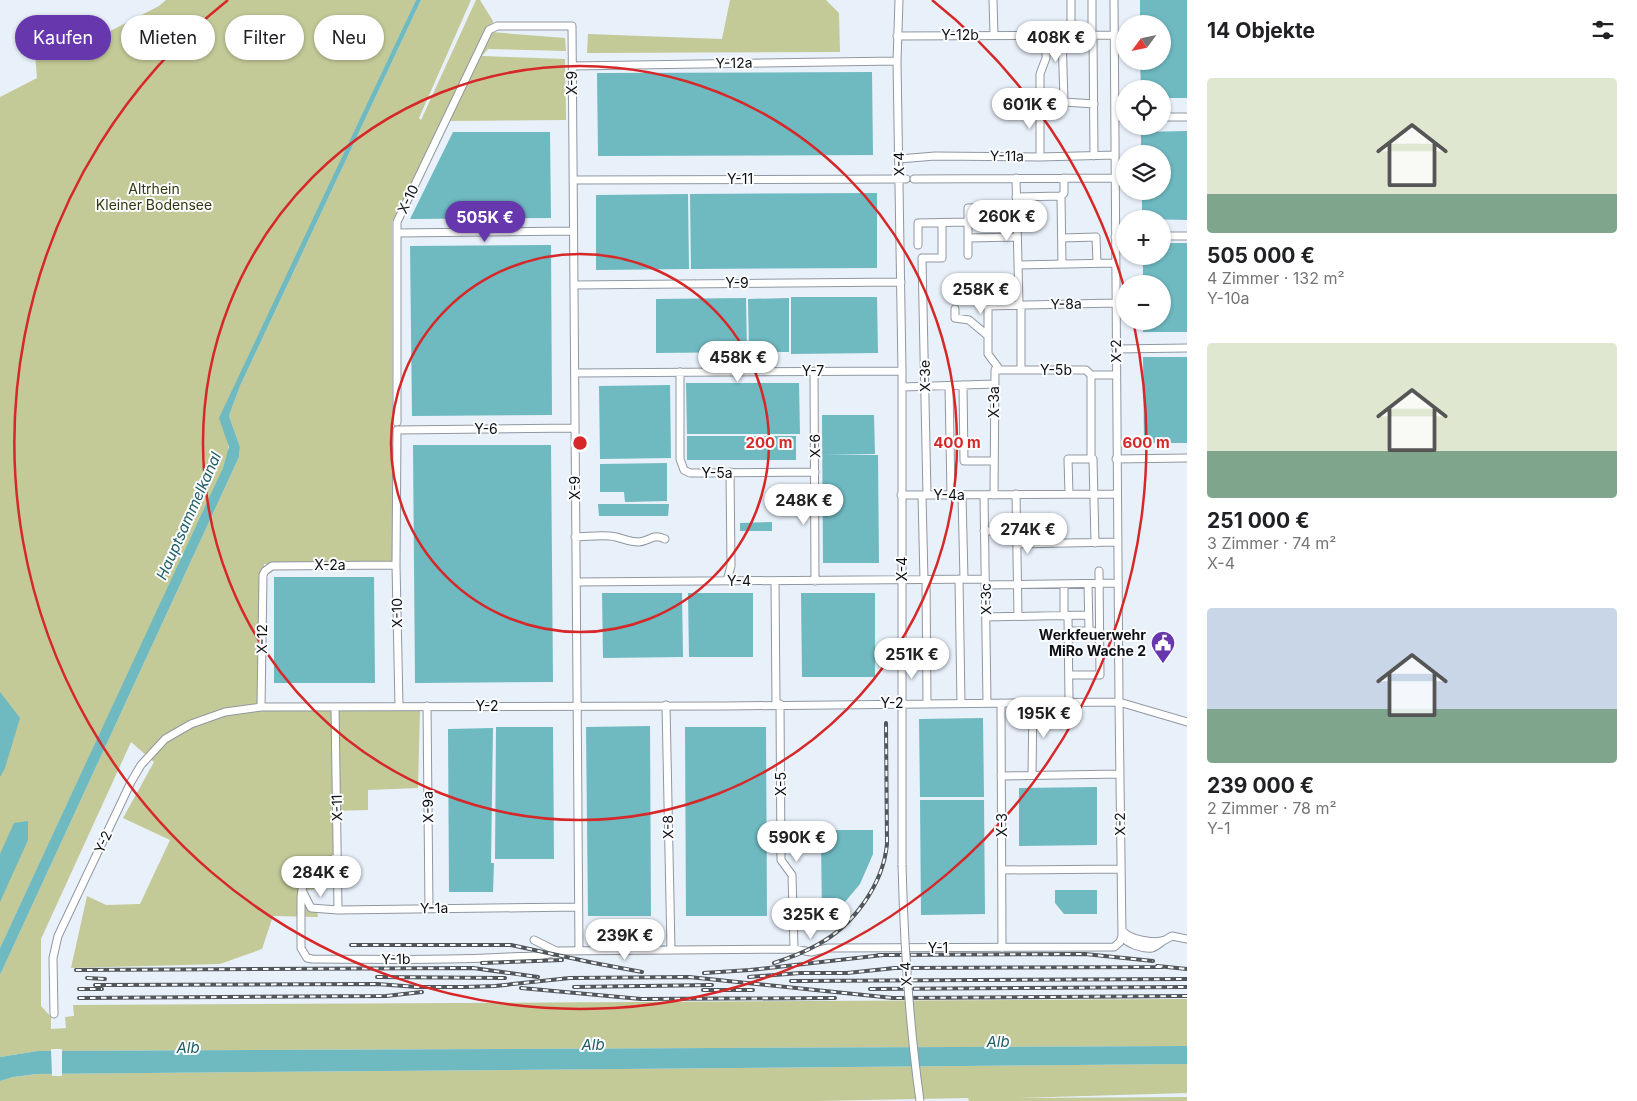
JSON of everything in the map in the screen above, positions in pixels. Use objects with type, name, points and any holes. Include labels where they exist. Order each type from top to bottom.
[{"type":"street","name":"X-4","points":[[899,0],[897,36],[899,159],[907,178],[900,282],[902,371],[902,865],[904,943],[920,1101]]},
{"type":"street","points":[[994,0],[994,35]]},
{"type":"street","points":[[1071,0],[1071,34]]},
{"type":"street","points":[[1092,0],[1094,156]]},
{"type":"street","name":"X-2","points":[[1114,0],[1116,494],[1122,933],[1118,945]]},
{"type":"street","name":"X-9","points":[[497,26],[572,26],[578,951]]},
{"type":"street","name":"X-10","points":[[399,706],[396,565],[397,222],[489,30],[497,26]]},
{"type":"street","points":[[1040,157],[1040,74],[1046,58],[1046,34]]},
{"type":"street","points":[[1062,34],[1064,102]]},
{"type":"street","name":"Y-12b","points":[[897,36],[1114,35]]},
{"type":"street","name":"Y-12a","points":[[572,66],[897,61]]},
{"type":"street","points":[[1041,103],[1094,104]]},
{"type":"street","points":[[1171,117],[1187,117]]},
{"type":"street","name":"Y-11a","points":[[899,159],[935,156],[1040,157],[1115,155]]},
{"type":"street","points":[[1016,178],[1021,370]]},
{"type":"street","points":[[1062,264],[1061,196],[1064,193],[1064,178]]},
{"type":"street","name":"Y-11","points":[[573,180],[1115,178]]},
{"type":"street","points":[[1016,197],[1061,196]]},
{"type":"street","points":[[968,255],[968,208],[1017,207]]},
{"type":"street","name":"X-3e","points":[[927,703],[925,386],[922,258],[942,258],[942,222]]},
{"type":"street","points":[[918,245],[918,223],[968,222]]},
{"type":"street","points":[[397,233],[573,231]]},
{"type":"street","points":[[1171,236],[1187,236]]},
{"type":"street","points":[[968,238],[1017,237]]},
{"type":"street","points":[[1062,238],[1096,238],[1096,263]]},
{"type":"street","points":[[1018,265],[1115,263]]},
{"type":"street","name":"Y-9","points":[[574,284],[900,282]]},
{"type":"street","points":[[988,286],[988,354],[997,370]]},
{"type":"street","name":"Y-8a","points":[[987,306],[1115,303]]},
{"type":"street","points":[[955,309],[955,318],[969,320],[987,335]]},
{"type":"street","points":[[1116,348],[1187,348]]},
{"type":"street","name":"Y-5b","points":[[997,370],[1086,370],[1091,375],[1116,375]]},
{"type":"street","name":"X-3a","points":[[994,495],[994,384],[997,370]]},
{"type":"street","name":"X-6","points":[[814,371],[815,581]]},
{"type":"street","name":"Y-7","points":[[575,373],[902,371]]},
{"type":"street","name":"Y-5a","points":[[680,372],[680,460],[682,467],[690,473],[815,472]]},
{"type":"street","points":[[1091,375],[1091,458],[1093,458],[1095,543]]},
{"type":"street","points":[[902,387],[994,384]]},
{"type":"street","points":[[963,385],[964,461],[994,461]]},
{"type":"street","points":[[949,386],[951,495]]},
{"type":"street","name":"Y-6","points":[[397,426],[575,428]]},
{"type":"street","points":[[1069,494],[1068,459],[1091,458]]},
{"type":"street","points":[[1116,459],[1187,458]]},
{"type":"street","points":[[727,581],[732,566],[730,472]]},
{"type":"street","points":[[1016,494],[1018,616]]},
{"type":"street","name":"Y-4a","points":[[902,495],[1116,494]]},
{"type":"street","points":[[961,703],[962,495]]},
{"type":"street","name":"X-3c","points":[[984,495],[987,703]]},
{"type":"street","points":[[984,531],[1016,530]]},
{"type":"street","points":[[576,537],[615,537],[627,541],[642,542],[651,537],[665,539]]},
{"type":"street","points":[[1017,544],[1117,542]]},
{"type":"street","name":"X-2a","points":[[265,571],[272,566],[396,565]]},
{"type":"street","name":"X-12","points":[[261,707],[263,575],[265,571]]},
{"type":"street","points":[[1068,675],[1100,675],[1099,571]]},
{"type":"street","points":[[902,580],[961,579],[1017,585],[1118,583]]},
{"type":"street","name":"Y-4","points":[[576,582],[902,580]]},
{"type":"street","name":"X-5","points":[[775,581],[782,860],[792,875],[794,949]]},
{"type":"street","points":[[1064,584],[1068,631],[1069,702]]},
{"type":"street","points":[[1088,584],[1088,631]]},
{"type":"street","points":[[986,617],[1088,615]]},
{"type":"street","points":[[1068,631],[1100,631]]},
{"type":"street","points":[[1032,775],[1033,702]]},
{"type":"street","points":[[1119,702],[1187,722]]},
{"type":"street","name":"Y-2","points":[[54,1014],[53,958],[58,936],[131,782],[141,765],[165,739],[191,724],[225,712],[261,707],[1119,702]]},
{"type":"street","name":"X-3","points":[[1001,703],[1002,948]]},
{"type":"street","name":"X-8","points":[[666,705],[671,950]]},
{"type":"street","name":"X-9a","points":[[427,706],[429,908]]},
{"type":"street","name":"X-11","points":[[335,707],[338,910]]},
{"type":"street","points":[[1001,776],[1120,774]]},
{"type":"street","points":[[302,889],[309,871],[337,857]]},
{"type":"street","points":[[1002,870],[1120,869]]},
{"type":"street","name":"Y-1a","points":[[302,889],[311,908],[338,910],[578,907]]},
{"type":"street","name":"Y-1b","points":[[302,889],[301,948],[307,958],[493,958],[525,956],[556,951],[578,951]]},
{"type":"street","points":[[1122,933],[1130,937],[1154,942],[1165,940],[1172,936],[1187,939]]},
{"type":"street","name":"Y-1b","points":[[534,940],[556,951]]},
{"type":"street","name":"Y-1","points":[[578,951],[794,949],[811,952],[828,948],[1111,948],[1118,945]]},
{"type":"green space","name":"Altrhein Kleiner Bodensee","points":[[166,0],[416,0],[221,418],[228,441],[229,458],[0,948],[0,97],[37,78],[36,60],[111,60],[111,31],[121,25],[121,60],[215,60],[215,15],[141,15]]},
{"type":"green space","points":[[421,0],[471,0],[419,118],[421,120],[476,0],[480,0],[493,21],[491,32],[565,38],[566,51],[488,49],[482,56],[565,59],[566,120],[442,121],[392,222],[393,561],[264,564],[261,710],[420,711],[418,788],[368,790],[368,810],[333,811],[333,887],[307,890],[308,907],[317,911],[318,917],[273,916],[262,949],[220,964],[71,968],[87,896],[106,905],[140,904],[170,840],[123,818],[154,762],[131,742],[41,939],[41,1006],[51,1017],[51,1029],[66,1028],[65,1017],[74,1016],[73,1005],[1187,999],[1187,1046],[38,1051],[0,1057],[0,975],[239,457],[240,447],[229,416],[240,386]]},
{"type":"green space","points":[[730,0],[826,0],[839,13],[840,52],[587,53],[588,34],[722,39]]},
{"type":"green space","points":[[1187,1064],[1187,1093],[1017,1098],[1187,1097],[1187,1101],[969,1101],[968,1098],[816,1101],[0,1101],[0,1081],[13,1077],[37,1074]]},
{"type":"water","points":[[416,0],[421,0],[240,386],[229,416],[240,447],[239,457],[0,975],[0,948],[223,468],[229,447],[219,418]]},
{"type":"water","points":[[1140,0],[1187,0],[1187,98],[1171,98],[1171,80],[1141,80],[1140,70],[1171,70],[1171,15],[1140,15]]},
{"type":"water","points":[[872,72],[873,155],[598,156],[597,73]]},
{"type":"water","points":[[1171,131],[1187,131],[1187,220],[1171,220],[1171,210],[1142,210],[1142,200],[1171,200],[1171,145],[1141,145],[1141,135],[1171,135]]},
{"type":"water","points":[[453,132],[550,132],[551,218],[410,219]]},
{"type":"water","points":[[877,193],[877,268],[691,269],[690,194]]},
{"type":"water","points":[[688,194],[689,269],[596,270],[596,195]]},
{"type":"water","points":[[1171,243],[1187,243],[1187,332],[1143,332],[1143,330],[1171,330],[1171,275],[1143,275],[1143,265],[1171,265]]},
{"type":"water","points":[[551,245],[552,415],[412,416],[410,246]]},
{"type":"water","points":[[791,297],[877,297],[878,353],[791,354]]},
{"type":"water","points":[[746,298],[747,352],[656,353],[656,299]]},
{"type":"water","points":[[789,298],[789,352],[749,352],[748,299]]},
{"type":"water","points":[[1143,357],[1187,357],[1187,443],[1144,443]]},
{"type":"water","points":[[686,383],[799,383],[800,434],[687,434]]},
{"type":"water","points":[[670,385],[671,458],[600,459],[599,386]]},
{"type":"water","points":[[822,415],[874,415],[875,454],[824,455],[878,455],[879,563],[823,563]]},
{"type":"water","points":[[687,436],[796,436],[796,460],[687,460]]},
{"type":"water","points":[[413,445],[551,445],[553,682],[415,683]]},
{"type":"water","points":[[667,463],[667,501],[625,502],[624,492],[600,492],[600,464]]},
{"type":"water","points":[[598,504],[669,504],[668,516],[599,516]]},
{"type":"water","points":[[772,522],[772,531],[740,531],[740,523]]},
{"type":"water","points":[[274,577],[374,577],[375,683],[274,683]]},
{"type":"water","points":[[602,593],[682,593],[683,657],[603,658]]},
{"type":"water","points":[[688,593],[753,593],[753,657],[689,657]]},
{"type":"water","points":[[801,593],[875,593],[875,677],[802,677]]},
{"type":"water","points":[[0,692],[20,718],[5,768],[0,777]]},
{"type":"water","points":[[983,718],[984,797],[920,797],[919,719]]},
{"type":"water","points":[[650,726],[651,916],[588,916],[586,727]]},
{"type":"water","points":[[496,727],[553,727],[554,859],[495,859]]},
{"type":"water","points":[[685,727],[766,727],[767,916],[686,916]]},
{"type":"water","points":[[493,728],[491,863],[494,863],[493,892],[449,892],[448,729]]},
{"type":"water","points":[[1097,787],[1097,845],[1019,846],[1019,788]]},
{"type":"water","points":[[920,800],[984,800],[985,914],[921,915]]},
{"type":"water","points":[[28,821],[28,840],[0,902],[0,854],[14,823]]},
{"type":"water","points":[[831,830],[873,830],[873,854],[860,884],[834,915],[822,915],[821,840]]},
{"type":"water","points":[[1055,890],[1097,890],[1097,914],[1064,914],[1055,903]]},
{"type":"water","points":[[1187,1046],[1187,1064],[37,1074],[13,1077],[0,1081],[0,1057],[38,1051]]},
{"type":"pier","points":[[51,1049],[62,1049],[62,1076],[52,1076]]},
{"type":"railway","points":[[774,963],[812,948],[830,937],[854,916],[873,889],[884,859],[887,844],[886,723]]},
{"type":"railway","points":[[351,945],[511,945],[642,972]]},
{"type":"railway","points":[[878,955],[1085,954],[1153,961]]},
{"type":"railway","points":[[704,973],[750,970],[883,955]]},
{"type":"railway","points":[[482,963],[562,960]]},
{"type":"railway","points":[[1157,966],[1187,969]]},
{"type":"railway","points":[[749,977],[800,973],[847,973],[895,968],[1163,967]]},
{"type":"railway","points":[[76,970],[473,968],[538,977]]},
{"type":"railway","points":[[377,977],[505,978]]},
{"type":"railway","points":[[95,985],[377,984],[417,987],[465,987],[495,986],[570,978],[689,977],[893,998],[1187,996]]},
{"type":"railway","points":[[87,978],[105,979]]},
{"type":"railway","points":[[791,981],[1187,979]]},
{"type":"railway","points":[[574,987],[712,985]]},
{"type":"railway","points":[[870,989],[1187,987]]},
{"type":"railway","points":[[521,988],[641,999],[835,998]]},
{"type":"railway","points":[[79,989],[102,989]]},
{"type":"railway","points":[[703,990],[753,990]]},
{"type":"railway","points":[[79,998],[386,996],[422,992]]},
{"type":"place","name":"Werkfeuerwehr MiRo Wache 2","points":[[1163,664]]},
{"type":"water label","name":"Hauptsammelkanal","points":[[189,516]]},
{"type":"water label","name":"Alb","points":[[998,1042]]},
{"type":"water label","name":"Alb","points":[[593,1045]]},
{"type":"water label","name":"Alb","points":[[188,1048]]}]
